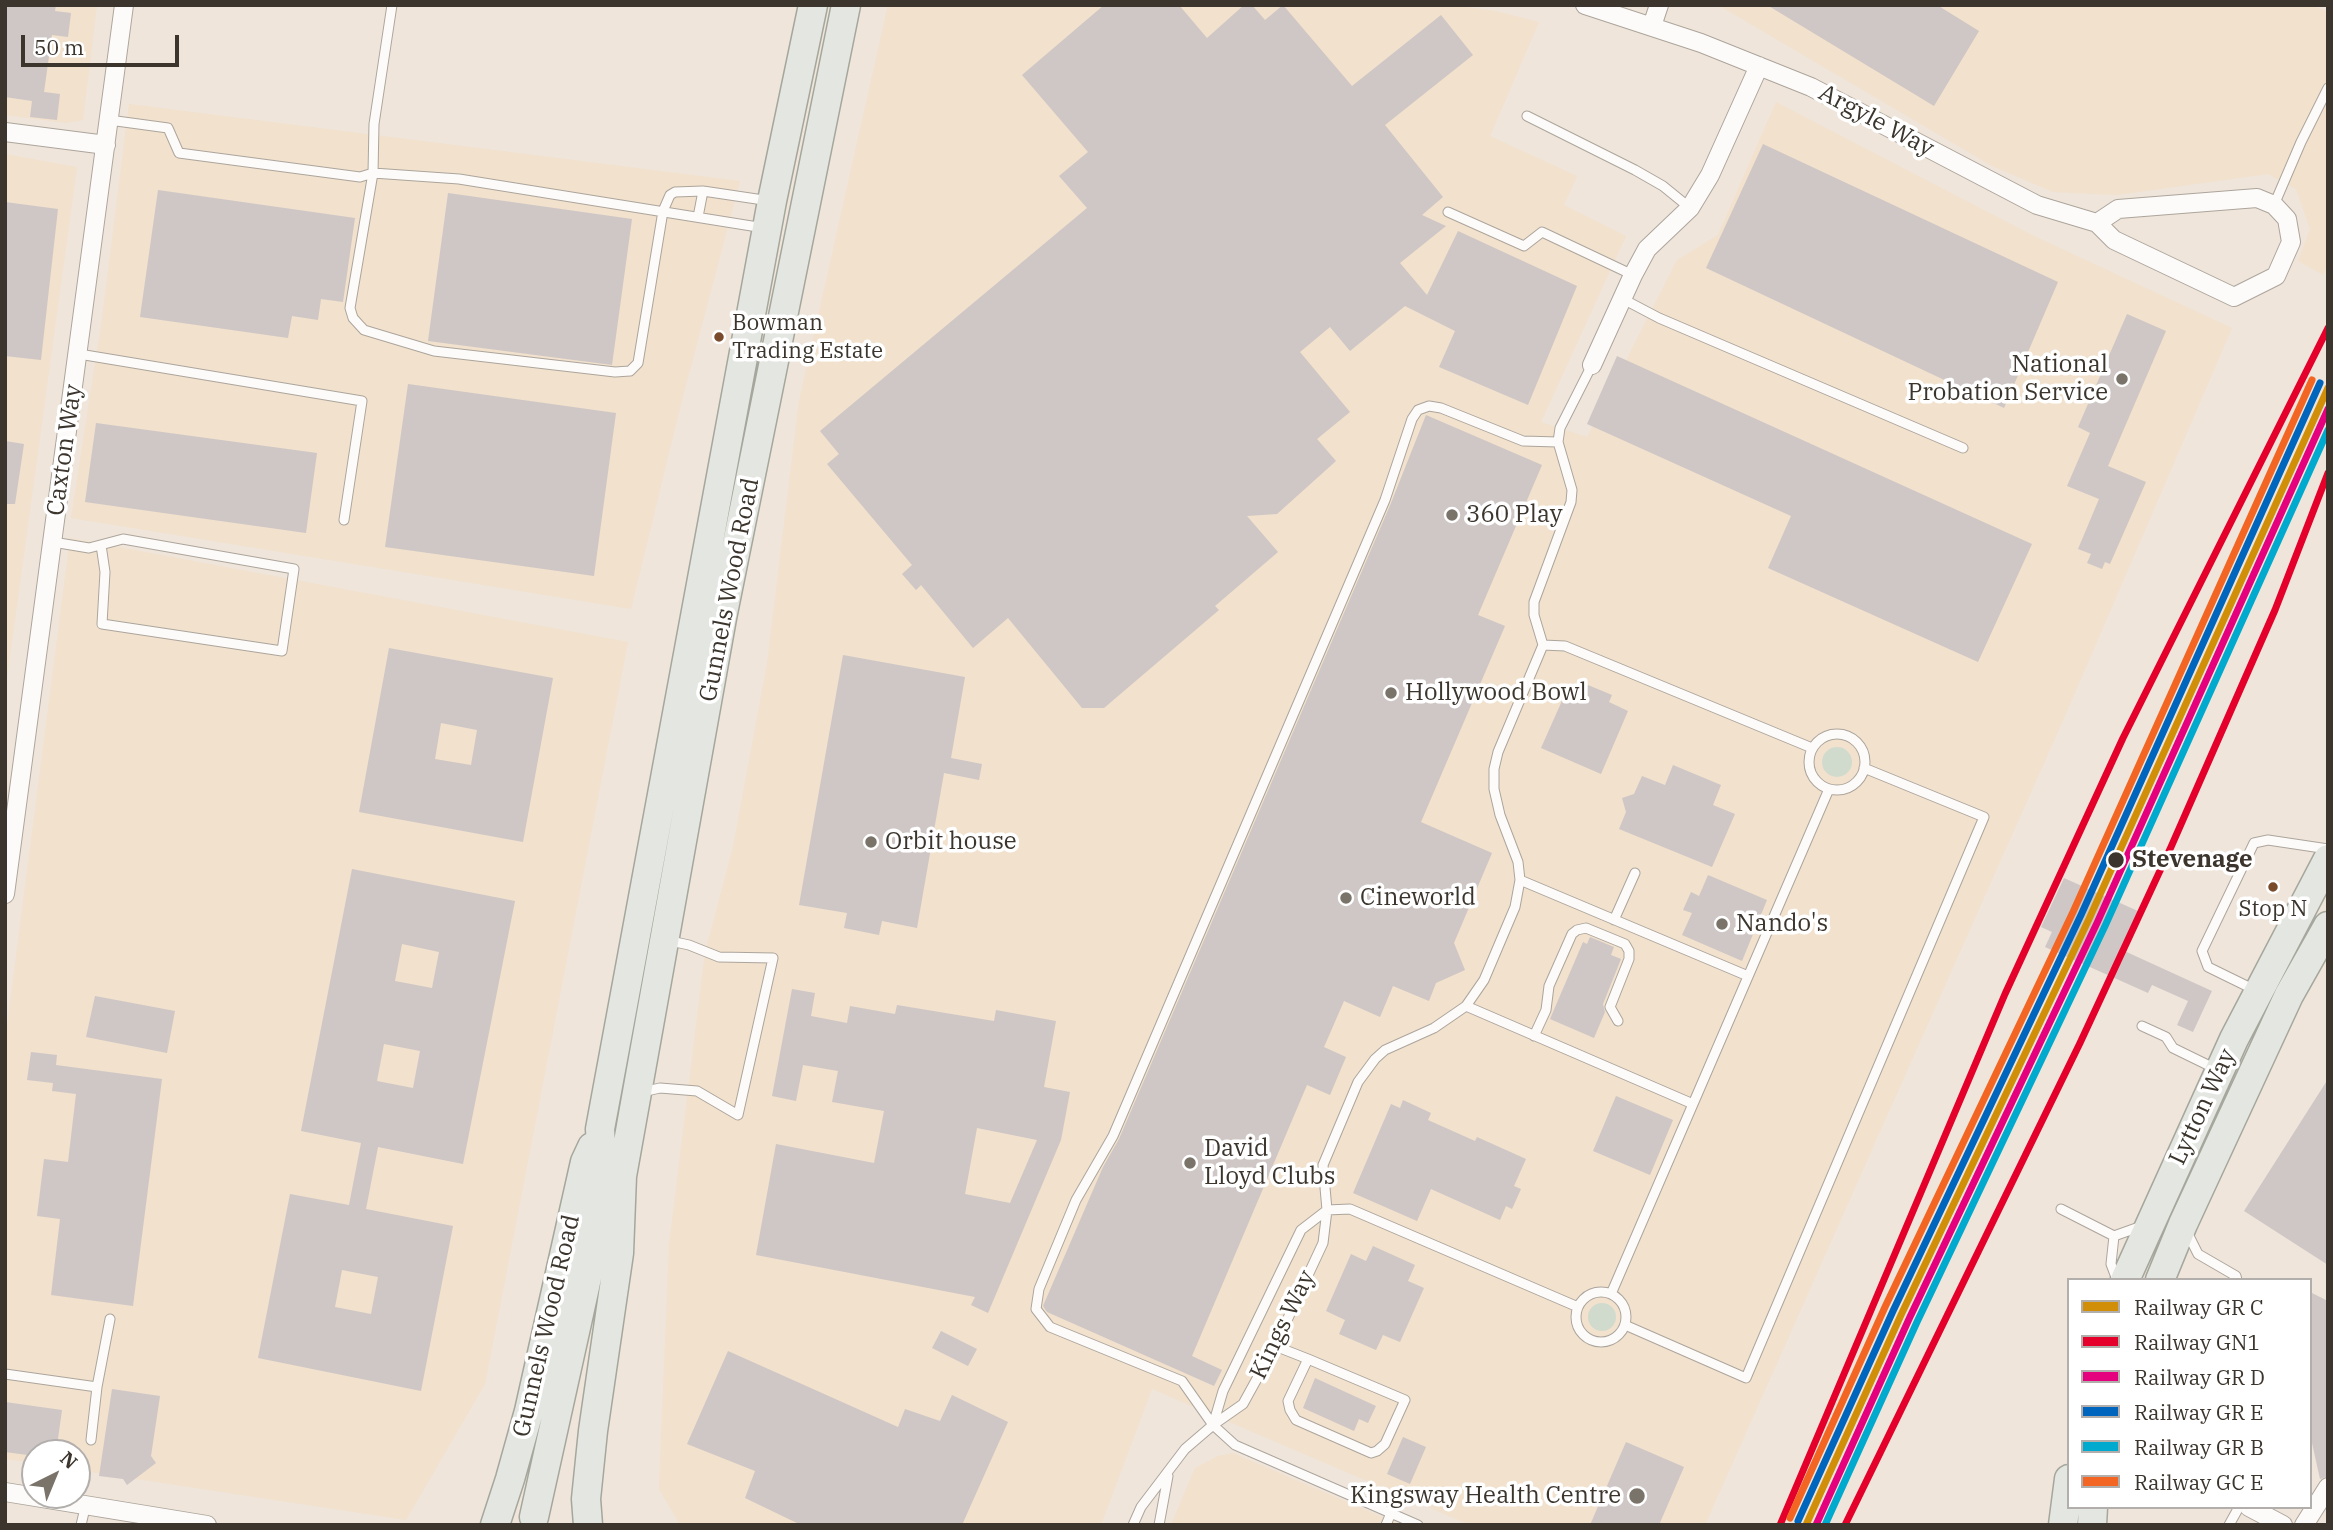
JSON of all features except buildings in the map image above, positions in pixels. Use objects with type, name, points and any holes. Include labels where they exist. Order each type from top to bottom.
[{"type":"main road","name":"Gunnels Wood Road","points":[[495,1525],[529,1411],[585,1163],[600,1129],[769,229],[772,201],[813,5]]},
{"type":"main road","name":"Gunnels Wood Road","points":[[587,1525],[586,1499],[593,1431],[619,1253],[622,1176],[636,1093],[722,618],[846,5]]},
{"type":"main road","name":"Lytton Way","points":[[2126,1278],[2219,1070],[2328,859]]},
{"type":"main road","points":[[2161,1278],[2289,995],[2328,926]]},
{"type":"main road","name":"Gunnels Wood Road","points":[[534,1517],[596,1237],[602,1165],[600,1129]]},
{"type":"main road","name":"Gunnels Wood Road","points":[[596,1237],[622,1176]]},
{"type":"main road","points":[[2063,1525],[2067,1494]]},
{"type":"street","name":"Caxton Way","points":[[5,894],[124,5]]},
{"type":"street","name":"Argyle Way","points":[[1585,5],[1652,26],[1811,87],[2037,205],[2097,223],[2114,240],[2234,297],[2276,275],[2291,242],[2287,219],[2274,205]]},
{"type":"street","points":[[1652,26],[1659,5]]},
{"type":"street","points":[[1592,365],[1647,249],[1690,208],[1710,176],[1759,66]]},
{"type":"street","points":[[5,132],[106,145]]},
{"type":"street","points":[[2097,223],[2118,209],[2257,198],[2274,205]]},
{"type":"street","points":[[2304,1525],[2328,1487]]},
{"type":"street","points":[[91,1505],[207,1525]]},
{"type":"street","points":[[2255,1509],[2278,1517]]},
{"type":"lane","points":[[392,5],[374,124],[373,173],[350,308],[353,318],[364,330],[434,351],[615,372],[630,370],[638,363],[663,211],[670,195],[675,192],[703,191],[772,201]]},
{"type":"lane","points":[[2274,205],[2328,88]]},
{"type":"lane","points":[[1527,116],[1635,170],[1663,186],[1690,208]]},
{"type":"lane","points":[[109,120],[168,128],[179,153],[360,177],[373,173],[459,179],[769,229]]},
{"type":"lane","points":[[698,217],[703,191]]},
{"type":"lane","points":[[1448,212],[1524,246],[1542,232],[1633,275]]},
{"type":"lane","points":[[1622,298],[1660,318],[1963,448]]},
{"type":"lane","points":[[79,354],[362,401],[344,520]]},
{"type":"lane","points":[[1592,365],[1560,428],[1558,442],[1572,490],[1571,502],[1534,602],[1534,615],[1543,645],[1565,646],[1812,748]]},
{"type":"lane","points":[[1418,1525],[1235,1445],[1213,1425],[1182,1381],[1050,1327],[1036,1310],[1039,1289],[1076,1200],[1113,1136],[1385,500],[1412,419],[1418,410],[1429,406],[1441,408],[1523,441],[1558,442]]},
{"type":"lane","points":[[53,542],[89,548],[123,539],[294,569],[282,651],[102,624],[105,572],[101,545]]},
{"type":"lane","name":"Kings Way","points":[[1133,1525],[1141,1507],[1185,1450],[1213,1425],[1243,1404],[1275,1346],[1323,1243],[1327,1210],[1323,1165],[1350,1098],[1366,1071],[1385,1050],[1434,1028],[1466,1006],[1484,980],[1515,907],[1520,880],[1518,862],[1500,815],[1494,789],[1494,769],[1502,742],[1543,645]]},
{"type":"lane","points":[[1827,735],[1847,735],[1863,751],[1864,768],[1857,781],[1841,790],[1821,785],[1810,770],[1812,748],[1827,735]]},
{"type":"lane","points":[[1625,1325],[1746,1378],[1984,817],[1864,768]]},
{"type":"lane","points":[[1611,1294],[1829,789]]},
{"type":"lane","points":[[2258,992],[2208,967],[2202,951],[2227,897],[2254,843],[2269,839],[2328,849]]},
{"type":"lane","points":[[1614,920],[1635,873]]},
{"type":"lane","points":[[1520,880],[1748,976]]},
{"type":"lane","points":[[1534,1036],[1546,1010],[1549,986],[1572,934],[1586,928],[1625,944],[1629,951],[1629,959],[1610,1007],[1618,1021]]},
{"type":"lane","points":[[636,1093],[660,1088],[697,1091],[738,1115],[773,958],[719,957],[664,939]]},
{"type":"lane","points":[[1466,1006],[1693,1104]]},
{"type":"lane","points":[[2142,1026],[2166,1037],[2173,1048],[2219,1070]]},
{"type":"lane","points":[[1327,1210],[1350,1209],[1578,1307]]},
{"type":"lane","points":[[2061,1209],[2114,1236],[2150,1223]]},
{"type":"lane","name":"Kings Way","points":[[1213,1425],[1223,1391],[1301,1230],[1327,1210]]},
{"type":"lane","points":[[2183,1224],[2198,1254],[2236,1278]]},
{"type":"lane","points":[[2114,1236],[2111,1264],[2116,1278]]},
{"type":"lane","points":[[1596,1292],[1611,1294],[1624,1307],[1625,1325],[1621,1332],[1609,1341],[1594,1340],[1581,1331],[1576,1315],[1578,1307],[1582,1300],[1596,1292]]},
{"type":"lane","points":[[91,1440],[97,1387],[110,1319]]},
{"type":"lane","points":[[1275,1346],[1308,1359],[1405,1400],[1385,1444],[1377,1451],[1371,1453],[1296,1420],[1288,1401],[1308,1359]]},
{"type":"lane","points":[[5,1374],[97,1387]]},
{"type":"lane","points":[[1159,1525],[1168,1475]]},
{"type":"lane","points":[[2229,1525],[2238,1509]]},
{"type":"lane","points":[[1386,1525],[1391,1513]]},
{"type":"shaded area","points":[[5,5],[97,5],[83,120],[66,123],[5,115]]},
{"type":"shaded area","points":[[888,5],[1451,5],[1496,11],[1539,22],[1490,136],[1577,176],[1564,205],[1626,236],[1541,422],[1587,437],[1677,260],[1718,235],[1776,102],[2032,235],[2232,328],[2068,709],[1705,1525],[1470,1525],[1152,1389],[1101,1525],[680,1525],[659,1489],[669,1245],[705,953],[733,847],[767,664],[799,401]]},
{"type":"shaded area","points":[[1718,5],[2312,5],[2328,12],[2328,264],[2323,275],[2298,261],[2310,229],[2296,189],[2268,174],[2117,195],[2053,192],[1992,166]]},
{"type":"shaded area","points":[[129,104],[740,181],[680,408],[631,609],[71,518],[102,319]]},
{"type":"shaded area","points":[[5,154],[77,167],[5,693]]},
{"type":"shaded area","points":[[70,538],[628,642],[485,1384],[406,1520],[91,1472],[91,1439],[21,1439],[21,1461],[5,1459],[5,1042]]},
{"type":"shaded area","points":[[1233,1453],[1401,1525],[1171,1525],[1195,1468],[1218,1456]]},
{"type":"green space","points":[[1837,747],[1843,748],[1851,756],[1851,768],[1843,776],[1837,777],[1831,776],[1823,768],[1822,762],[1823,756],[1831,748]]},
{"type":"green space","points":[[1602,1303],[1612,1307],[1616,1317],[1612,1327],[1602,1331],[1592,1327],[1588,1317],[1592,1307]]},
{"type":"transit line","points":[[1790,1518],[1885,1307],[2073,912],[2312,380]]},
{"type":"transit line","points":[[1798,1521],[1893,1311],[2081,915],[2320,383]]},
{"type":"transit line","points":[[1806,1525],[1901,1315],[2089,919],[2328,388]]},
{"type":"transit line","points":[[1816,1525],[1909,1319],[2097,923],[2328,409]]},
{"type":"transit line","points":[[1825,1525],[1917,1322],[2105,926],[2328,430]]},
{"type":"rail line","name":"GN1","points":[[1780,1525],[2005,994],[2123,738],[2328,328]]},
{"type":"rail line","name":"GN1","points":[[1845,1525],[2080,1043],[2171,847],[2275,610],[2328,473]]},
{"type":"place","name":"Bowman Trading Estate","points":[[719,337]]},
{"type":"place","name":"National Probation Service","points":[[2122,379]]},
{"type":"place","name":"360 Play","points":[[1452,515]]},
{"type":"place","name":"Hollywood Bowl","points":[[1391,693]]},
{"type":"place","name":"Orbit house","points":[[871,842]]},
{"type":"place","name":"Stevenage","points":[[2116,860]]},
{"type":"place","name":"Stop N","points":[[2273,887]]},
{"type":"place","name":"Cineworld","points":[[1346,898]]},
{"type":"place","name":"Nando's","points":[[1722,924]]},
{"type":"place","name":"David Lloyd Clubs","points":[[1190,1163]]},
{"type":"place","name":"Kingsway Health Centre","points":[[1637,1496]]}]
